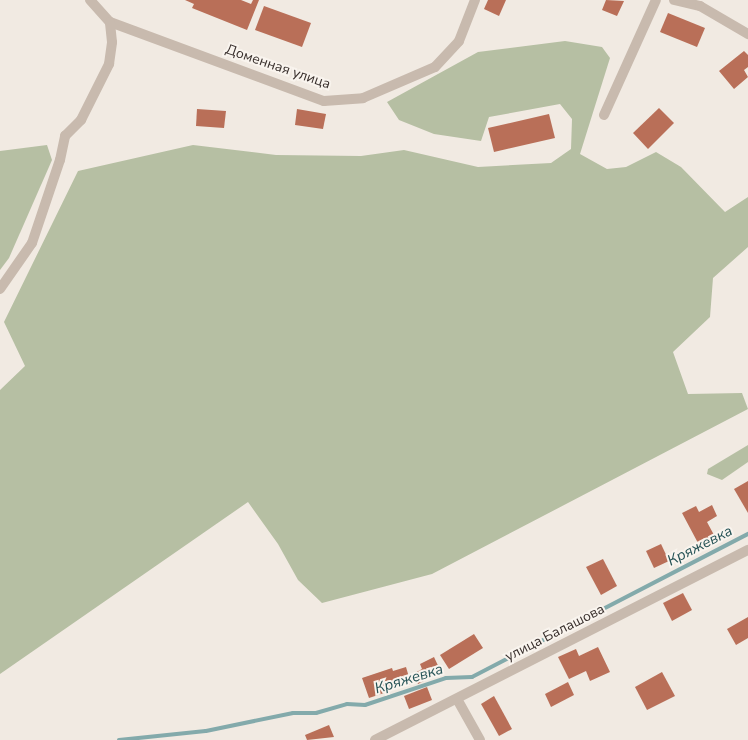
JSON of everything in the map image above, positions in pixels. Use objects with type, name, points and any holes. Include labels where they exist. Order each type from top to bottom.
[{"type":"street","name":"Доменная улица","points":[[90,0],[110,22],[324,101],[363,98],[435,67],[459,41],[475,0]]},
{"type":"street","points":[[604,115],[656,0]]},
{"type":"street","points":[[674,0],[700,6],[748,34]]},
{"type":"street","points":[[0,289],[32,243],[60,160],[65,136],[81,120],[109,64],[112,42],[110,22]]},
{"type":"street","name":"улица Балашова","points":[[375,740],[747,554]]},
{"type":"street","points":[[457,699],[480,740]]},
{"type":"green space","points":[[565,41],[602,47],[610,58],[580,154],[607,169],[626,167],[656,152],[681,167],[725,212],[748,197],[748,247],[713,278],[710,317],[673,352],[688,394],[742,393],[748,409],[432,574],[322,603],[298,580],[278,544],[248,502],[0,674],[0,390],[25,366],[4,322],[78,171],[193,145],[276,155],[361,156],[404,150],[478,167],[551,163],[571,149],[572,119],[560,104],[489,117],[481,141],[434,134],[399,120],[387,102],[478,52]]},
{"type":"green space","points":[[47,145],[52,160],[9,258],[0,270],[0,151]]},
{"type":"green space","points":[[748,445],[748,462],[722,480],[707,474],[708,469]]},
{"type":"building","points":[[185,0],[241,0],[251,4],[253,0],[259,0],[247,30],[192,8],[194,4]]},
{"type":"building","points":[[488,0],[506,0],[499,16],[484,9]]},
{"type":"building","points":[[606,0],[624,1],[617,16],[602,10]]},
{"type":"building","points":[[264,6],[311,23],[302,47],[255,30]]},
{"type":"building","points":[[668,13],[705,28],[697,47],[660,32]]},
{"type":"building","points":[[744,51],[748,55],[748,67],[744,70],[748,77],[734,89],[719,71]]},
{"type":"building","points":[[659,108],[674,123],[648,149],[633,133]]},
{"type":"building","points":[[197,109],[226,111],[224,128],[196,126]]},
{"type":"building","points":[[297,109],[326,114],[323,129],[295,125]]},
{"type":"building","points":[[549,114],[555,138],[494,152],[488,128]]},
{"type":"building","points":[[748,481],[748,513],[734,489]]},
{"type":"building","points":[[712,505],[717,516],[707,522],[714,535],[698,543],[682,513],[696,506],[699,512]]},
{"type":"building","points":[[661,544],[669,561],[654,568],[646,551]]},
{"type":"building","points":[[603,559],[617,586],[601,595],[586,567]]},
{"type":"building","points":[[683,593],[692,610],[672,621],[663,603]]},
{"type":"building","points":[[748,617],[748,638],[736,645],[727,629]]},
{"type":"building","points":[[474,634],[483,648],[449,669],[440,655]]},
{"type":"building","points":[[598,647],[610,672],[590,681],[586,671],[569,679],[558,657],[576,649],[579,656]]},
{"type":"building","points":[[434,657],[441,672],[418,684],[413,674],[422,669],[420,664]]},
{"type":"building","points":[[406,667],[411,684],[369,698],[362,678],[392,668],[393,671]]},
{"type":"building","points":[[662,672],[675,696],[647,710],[635,687]]},
{"type":"building","points":[[568,682],[574,695],[551,707],[545,694]]},
{"type":"building","points":[[427,687],[432,700],[409,709],[404,696]]},
{"type":"building","points":[[494,696],[512,729],[499,736],[481,704]]},
{"type":"building","points":[[329,725],[334,737],[307,740],[305,735]]},
{"type":"waterway","name":"Кряжевка","points":[[119,740],[206,731],[293,713],[316,713],[347,704],[365,705],[446,678],[472,677],[748,534]]}]
